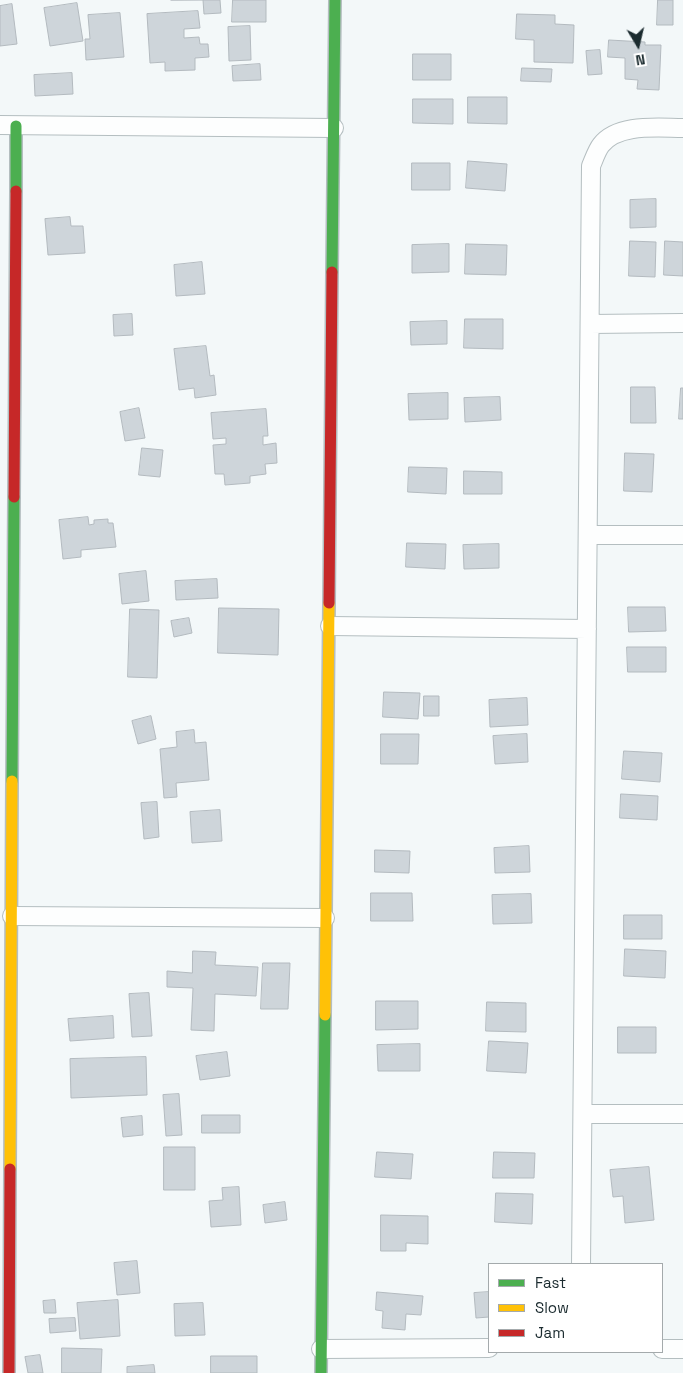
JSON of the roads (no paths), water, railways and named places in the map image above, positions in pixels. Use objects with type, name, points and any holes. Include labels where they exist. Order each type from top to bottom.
[{"type":"street","points":[[321,1373],[335,0]]},
{"type":"street","points":[[9,1373],[5,1346],[6,1036],[12,916],[6,736],[8,126],[334,128]]},
{"type":"street","points":[[581,1263],[591,166],[601,145],[611,136],[624,131],[683,128]]},
{"type":"street","points":[[590,324],[683,323]]},
{"type":"street","points":[[588,535],[683,536]]},
{"type":"street","points":[[330,626],[587,629]]},
{"type":"street","points":[[12,916],[325,918]]},
{"type":"street","points":[[583,1114],[683,1114]]},
{"type":"street","points":[[321,1349],[488,1348]]},
{"type":"street","points":[[663,1349],[683,1349]]}]
